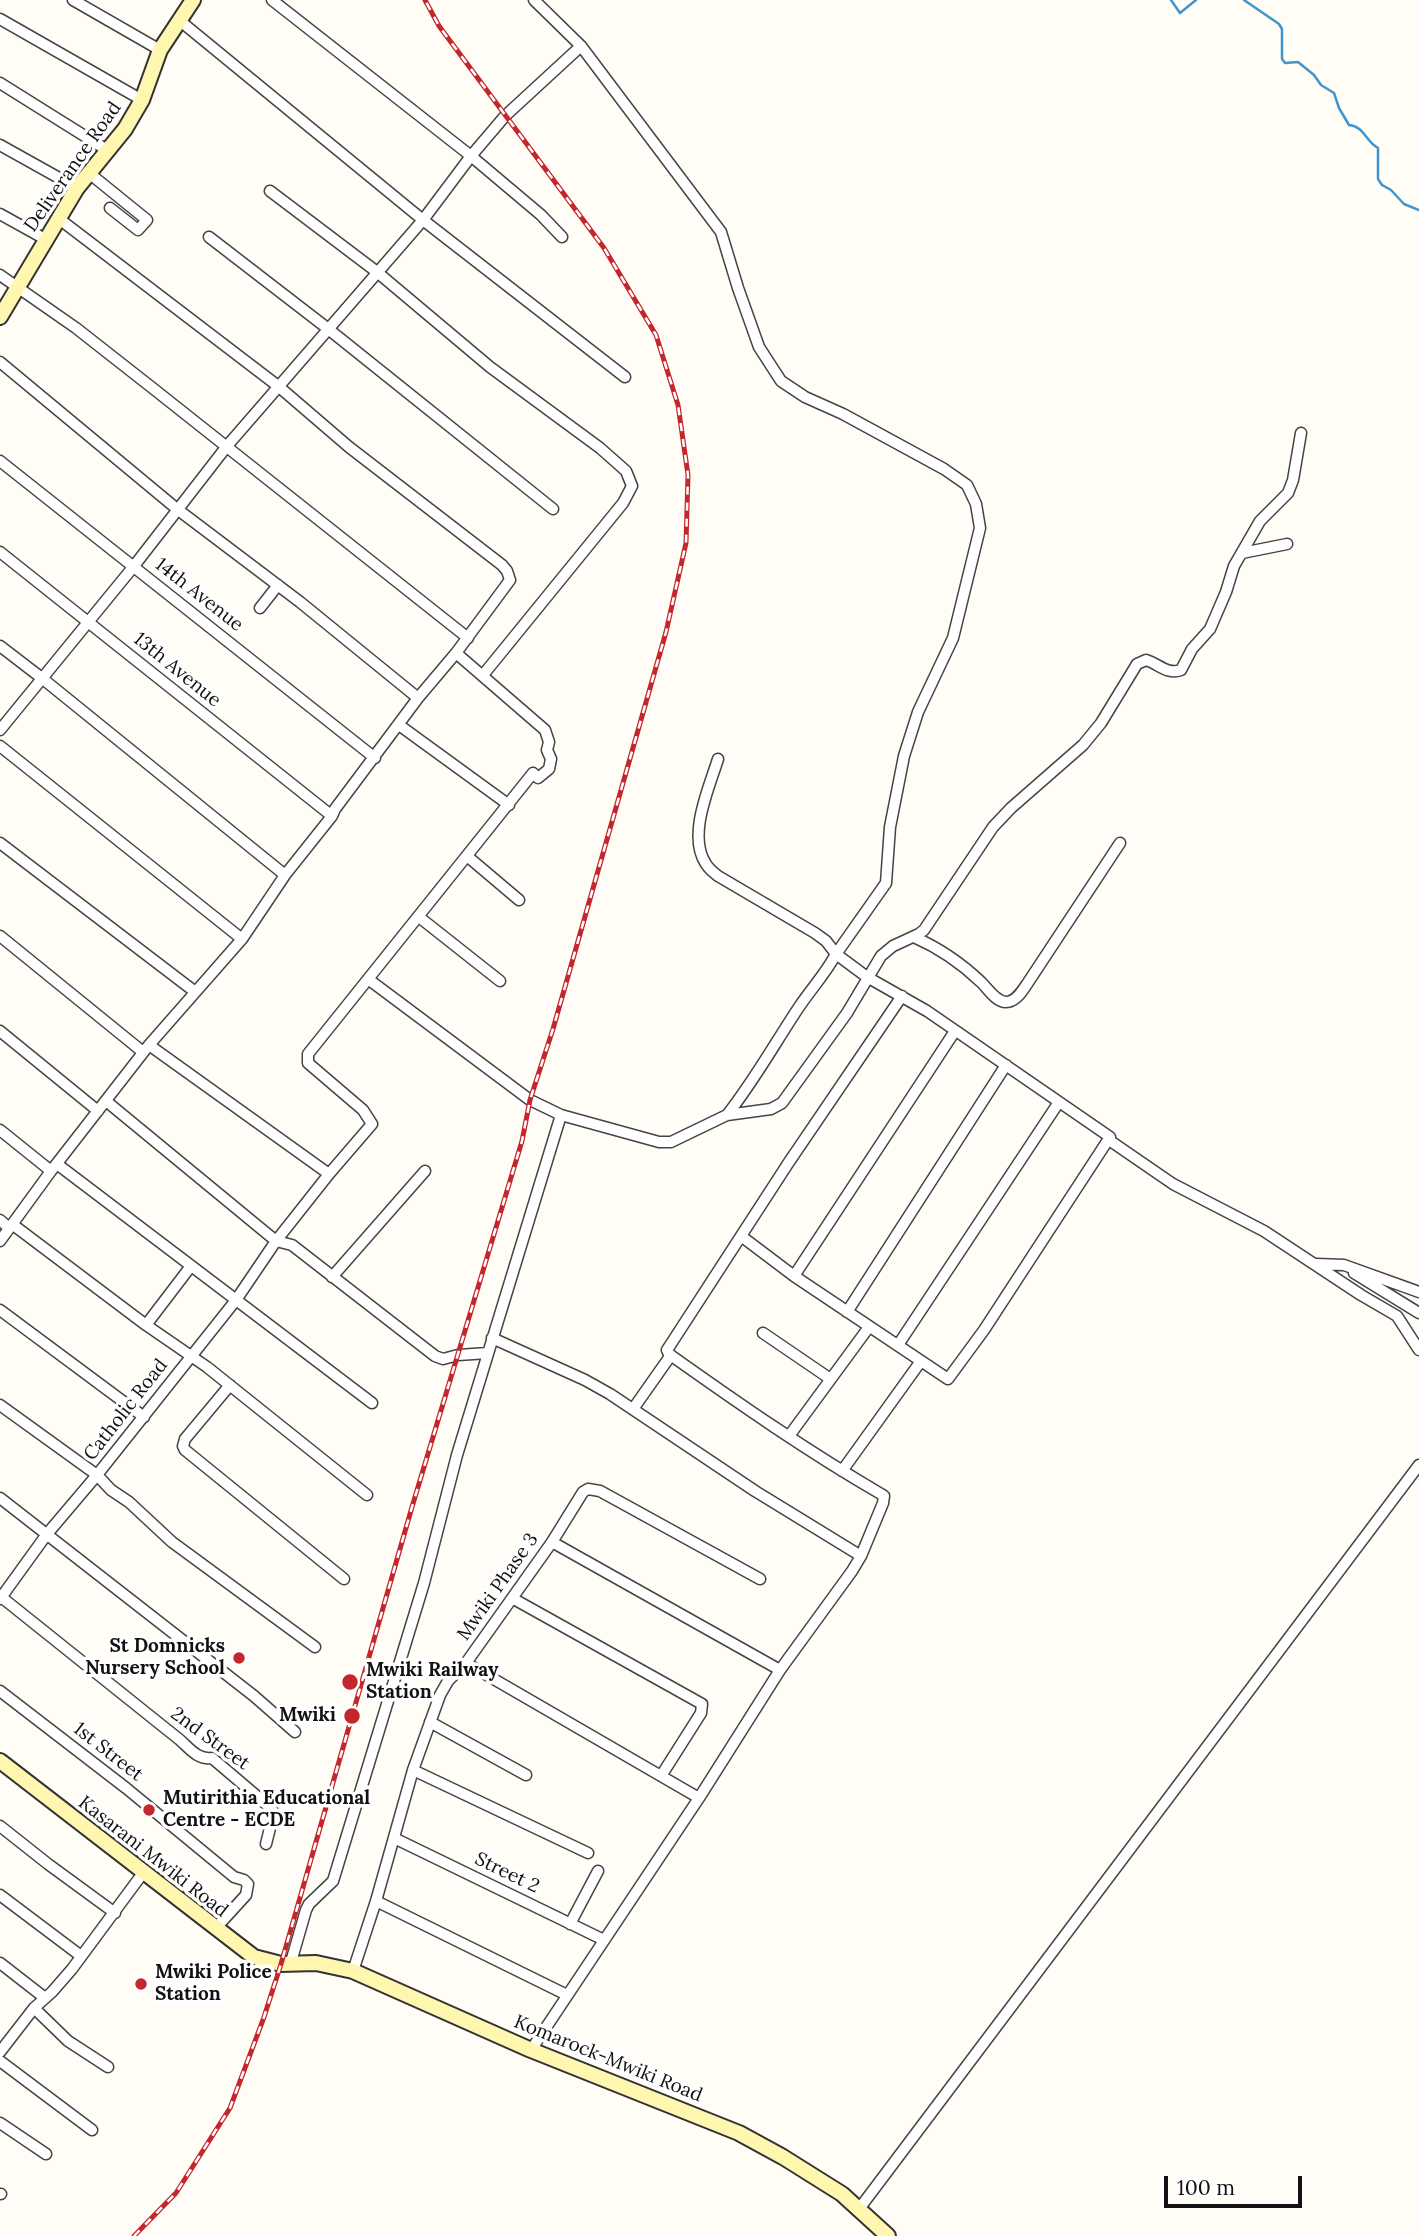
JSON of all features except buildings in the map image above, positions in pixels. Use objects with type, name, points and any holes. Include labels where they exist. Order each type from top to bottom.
[{"type":"main road","name":"Deliverance Road","points":[[0,317],[76,188],[125,129],[142,100],[160,50],[188,2]]},
{"type":"main road","name":"Kasarani Mwiki Road","points":[[0,1761],[254,1957],[281,1964],[291,1962]]},
{"type":"main road","name":"Komarock-Mwiki Road","points":[[291,1962],[316,1963],[353,1971],[531,2050],[739,2133],[813,2175],[859,2209],[888,2236]]},
{"type":"street","points":[[73,0],[160,50]]},
{"type":"street","points":[[272,0],[471,156],[541,215],[562,237]]},
{"type":"street","points":[[534,0],[580,46],[721,232],[759,347],[781,382],[944,469],[967,485],[976,504],[980,528],[953,638],[918,712],[904,756],[890,827],[886,883],[727,1115]]},
{"type":"street","points":[[0,19],[142,100]]},
{"type":"street","points":[[179,20],[423,219],[625,377]]},
{"type":"street","points":[[0,730],[134,566],[227,446],[423,219],[471,156],[505,116],[580,46]]},
{"type":"street","points":[[0,83],[107,150]]},
{"type":"street","points":[[0,145],[76,188]]},
{"type":"street","points":[[89,173],[147,220],[138,230],[110,208]]},
{"type":"street","points":[[270,191],[377,271],[490,367],[600,447],[631,478],[631,491],[623,503],[483,675]]},
{"type":"street","points":[[0,214],[45,239]]},
{"type":"street","points":[[0,1241],[146,1049],[242,939],[335,809],[510,580],[507,571],[349,447],[278,386],[58,218]]},
{"type":"street","points":[[209,237],[553,509]]},
{"type":"street","points":[[0,275],[19,286],[227,446],[468,638]]},
{"type":"street","points":[[0,362],[177,509],[278,585],[418,698]]},
{"type":"street","points":[[456,653],[549,736],[549,769],[538,778],[533,773],[368,979],[530,1100],[561,1115],[659,1142],[671,1142],[727,1115],[771,1109],[782,1103],[847,1013],[881,956],[893,946],[924,930],[993,827],[1083,746],[1101,723],[1137,663],[1146,660],[1167,670],[1181,670],[1192,649],[1210,629],[1234,566],[1260,521],[1288,493],[1293,480],[1301,433]]},
{"type":"street","name":"14th Avenue","points":[[0,461],[375,758]]},
{"type":"street","points":[[1242,553],[1287,544]]},
{"type":"street","name":"13th Avenue","points":[[0,552],[332,816]]},
{"type":"street","points":[[260,608],[278,585]]},
{"type":"street","points":[[0,646],[43,678],[285,876]]},
{"type":"street","points":[[399,725],[509,805]]},
{"type":"street","points":[[0,746],[242,939]]},
{"type":"street","points":[[718,759],[699,820],[698,835],[705,864],[718,876],[815,933],[826,941],[836,954],[867,977],[902,996],[1006,1065],[1173,1184],[1264,1231],[1397,1316],[1419,1350]]},
{"type":"street","points":[[0,843],[194,991]]},
{"type":"street","points":[[914,937],[936,947],[960,963],[996,997],[1003,1002],[1010,1002],[1029,981],[1120,843]]},
{"type":"street","points":[[467,856],[519,900]]},
{"type":"street","points":[[419,917],[500,981]]},
{"type":"street","points":[[0,936],[146,1049],[329,1174]]},
{"type":"street","name":"Catholic Road","points":[[0,1597],[47,1534],[236,1300],[276,1241],[372,1124],[363,1110],[308,1063],[307,1059],[308,1054],[368,979]]},
{"type":"street","points":[[531,2050],[699,1798],[780,1670],[834,1598],[861,1556],[884,1500],[881,1493],[842,1471],[730,1398],[671,1355],[668,1348],[902,996]]},
{"type":"street","points":[[0,1031],[98,1111]]},
{"type":"street","points":[[793,1276],[955,1031]]},
{"type":"street","points":[[847,1312],[1006,1065]]},
{"type":"street","points":[[106,1101],[276,1241],[292,1245],[435,1356],[443,1359],[488,1353]]},
{"type":"street","points":[[898,1345],[1059,1102]]},
{"type":"street","points":[[291,1962],[309,1904],[333,1881],[424,1583],[457,1455],[561,1115]]},
{"type":"street","points":[[0,1130],[191,1266],[372,1403]]},
{"type":"street","points":[[741,1236],[793,1276],[920,1362],[949,1378],[984,1330],[1109,1139]]},
{"type":"street","points":[[332,1277],[425,1171]]},
{"type":"street","points":[[0,1220],[230,1385],[367,1495]]},
{"type":"street","points":[[1315,1264],[1342,1265],[1419,1292]]},
{"type":"street","points":[[1342,1265],[1419,1313]]},
{"type":"street","points":[[146,1325],[191,1266]]},
{"type":"street","points":[[0,1310],[144,1417]]},
{"type":"street","points":[[789,1436],[869,1326]]},
{"type":"street","points":[[762,1333],[829,1378]]},
{"type":"street","points":[[492,1338],[585,1380],[861,1556]]},
{"type":"street","points":[[633,1409],[671,1355]]},
{"type":"street","points":[[842,1471],[920,1362]]},
{"type":"street","points":[[230,1385],[185,1439],[184,1450],[344,1579]]},
{"type":"street","points":[[0,1405],[97,1475],[172,1542],[315,1647]]},
{"type":"street","points":[[859,2209],[1419,1465]]},
{"type":"street","name":"Mwiki Phase 3","points":[[353,1971],[376,1902],[413,1770],[440,1695],[552,1542],[583,1492],[594,1489],[760,1579]]},
{"type":"street","points":[[0,1498],[295,1731]]},
{"type":"street","points":[[552,1542],[780,1670]]},
{"type":"street","name":"2nd Street","points":[[0,1597],[193,1752],[205,1759],[212,1758],[272,1809],[273,1816],[266,1844]]},
{"type":"street","points":[[512,1598],[702,1704],[701,1713],[661,1776]]},
{"type":"street","points":[[466,1662],[699,1798]]},
{"type":"street","name":"1st Street","points":[[0,1691],[126,1788],[234,1877],[248,1884],[246,1895],[215,1929]]},
{"type":"street","points":[[430,1722],[526,1775]]},
{"type":"street","points":[[413,1770],[588,1853]]},
{"type":"street","points":[[0,1826],[115,1913]]},
{"type":"street","name":"Street 2","points":[[394,1838],[604,1940]]},
{"type":"street","points":[[570,1924],[598,1871]]},
{"type":"street","points":[[0,2052],[3,2040],[65,1978],[143,1873]]},
{"type":"street","points":[[0,1895],[81,1956]]},
{"type":"street","points":[[376,1902],[567,1995]]},
{"type":"street","points":[[0,1963],[45,1998]]},
{"type":"street","points":[[34,2008],[68,2041],[108,2067]]},
{"type":"street","points":[[0,2061],[92,2130]]},
{"type":"street","points":[[0,2123],[46,2154]]},
{"type":"waterway","points":[[1171,0],[1180,13],[1196,0]]},
{"type":"waterway","points":[[1244,0],[1279,24],[1282,29],[1282,59],[1285,63],[1298,62],[1314,75],[1321,85],[1334,93],[1349,125],[1362,131],[1378,148],[1378,179],[1382,185],[1404,204],[1419,210]]},
{"type":"railway","points":[[134,2236],[176,2193],[230,2108],[264,2017],[412,1507],[522,1141],[530,1100],[553,1029],[666,632],[686,543],[688,475],[678,405],[656,335],[604,248],[439,26],[425,0]]},
{"type":"place","name":"St Domnicks Nursery School","points":[[239,1658]]},
{"type":"place","name":"Mwiki Railway Station","points":[[350,1682]]},
{"type":"place","name":"Mwiki","points":[[352,1716]]},
{"type":"place","name":"Mutirithia Educational Centre - ECDE","points":[[149,1810]]},
{"type":"place","name":"Mwiki Police Station","points":[[141,1984]]}]
